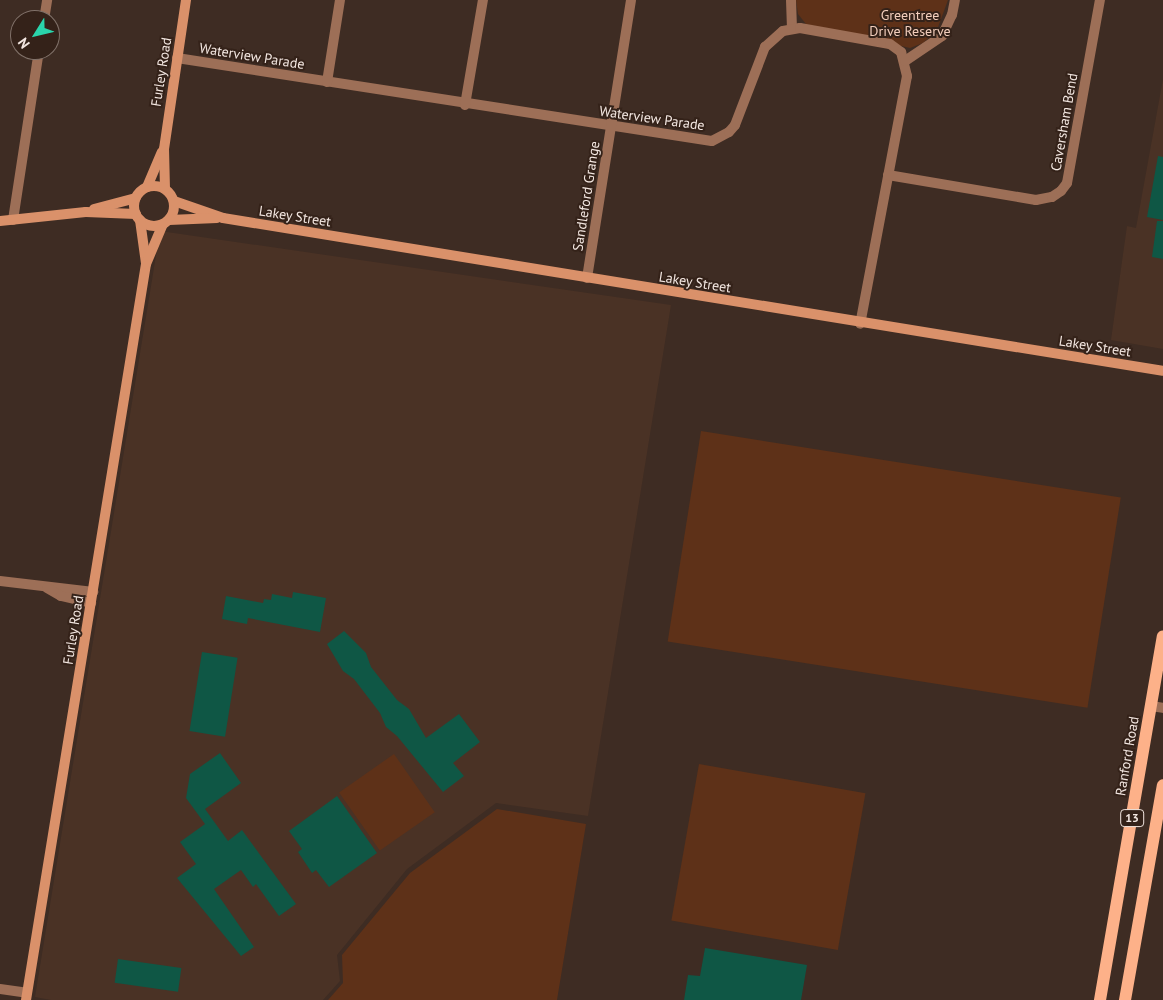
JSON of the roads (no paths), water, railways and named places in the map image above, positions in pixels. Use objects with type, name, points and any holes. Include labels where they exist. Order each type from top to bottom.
[{"type":"main road","name":"Ranford Road","points":[[1100,1000],[1157,707],[1163,636]]},
{"type":"main road","name":"13","points":[[1124,1000],[1163,785]]},
{"type":"street","name":"Furley Road","points":[[165,189],[164,149],[186,0]]},
{"type":"street","points":[[327,82],[340,0]]},
{"type":"street","points":[[465,105],[483,0]]},
{"type":"street","name":"Sandleford Grange","points":[[587,278],[631,0]]},
{"type":"street","points":[[791,0],[792,28],[890,44],[901,52],[905,61],[907,76],[860,324]]},
{"type":"street","points":[[905,61],[942,36],[952,15],[955,0]]},
{"type":"street","name":"Caversham Bend","points":[[888,175],[1036,200],[1052,197],[1061,191],[1067,183],[1100,0]]},
{"type":"street","name":"Waterview Parade","points":[[177,58],[465,105],[697,140],[720,138],[735,125],[765,47],[776,35],[792,28]]},
{"type":"street","points":[[13,220],[37,60]]},
{"type":"street","name":"Furley Road","points":[[147,187],[164,149]]},
{"type":"street","points":[[147,187],[165,189],[174,201],[166,222]]},
{"type":"street","name":"Lakey Street","points":[[0,221],[86,212],[136,198],[147,187]]},
{"type":"street","points":[[136,198],[138,217]]},
{"type":"street","name":"Lakey Street","points":[[174,201],[223,218],[860,324],[1163,371]]},
{"type":"street","name":"Lakey Street","points":[[86,212],[138,217],[151,226],[166,222],[223,218]]},
{"type":"street","name":"Furley Road","points":[[138,217],[146,264]]},
{"type":"street","name":"Furley Road","points":[[27,996],[146,264],[166,222]]},
{"type":"street","points":[[0,581],[46,587],[61,596],[92,598]]},
{"type":"street","points":[[0,989],[27,996]]},
{"type":"park label","name":"Greentree Drive Reserve","points":[[910,24]]}]
